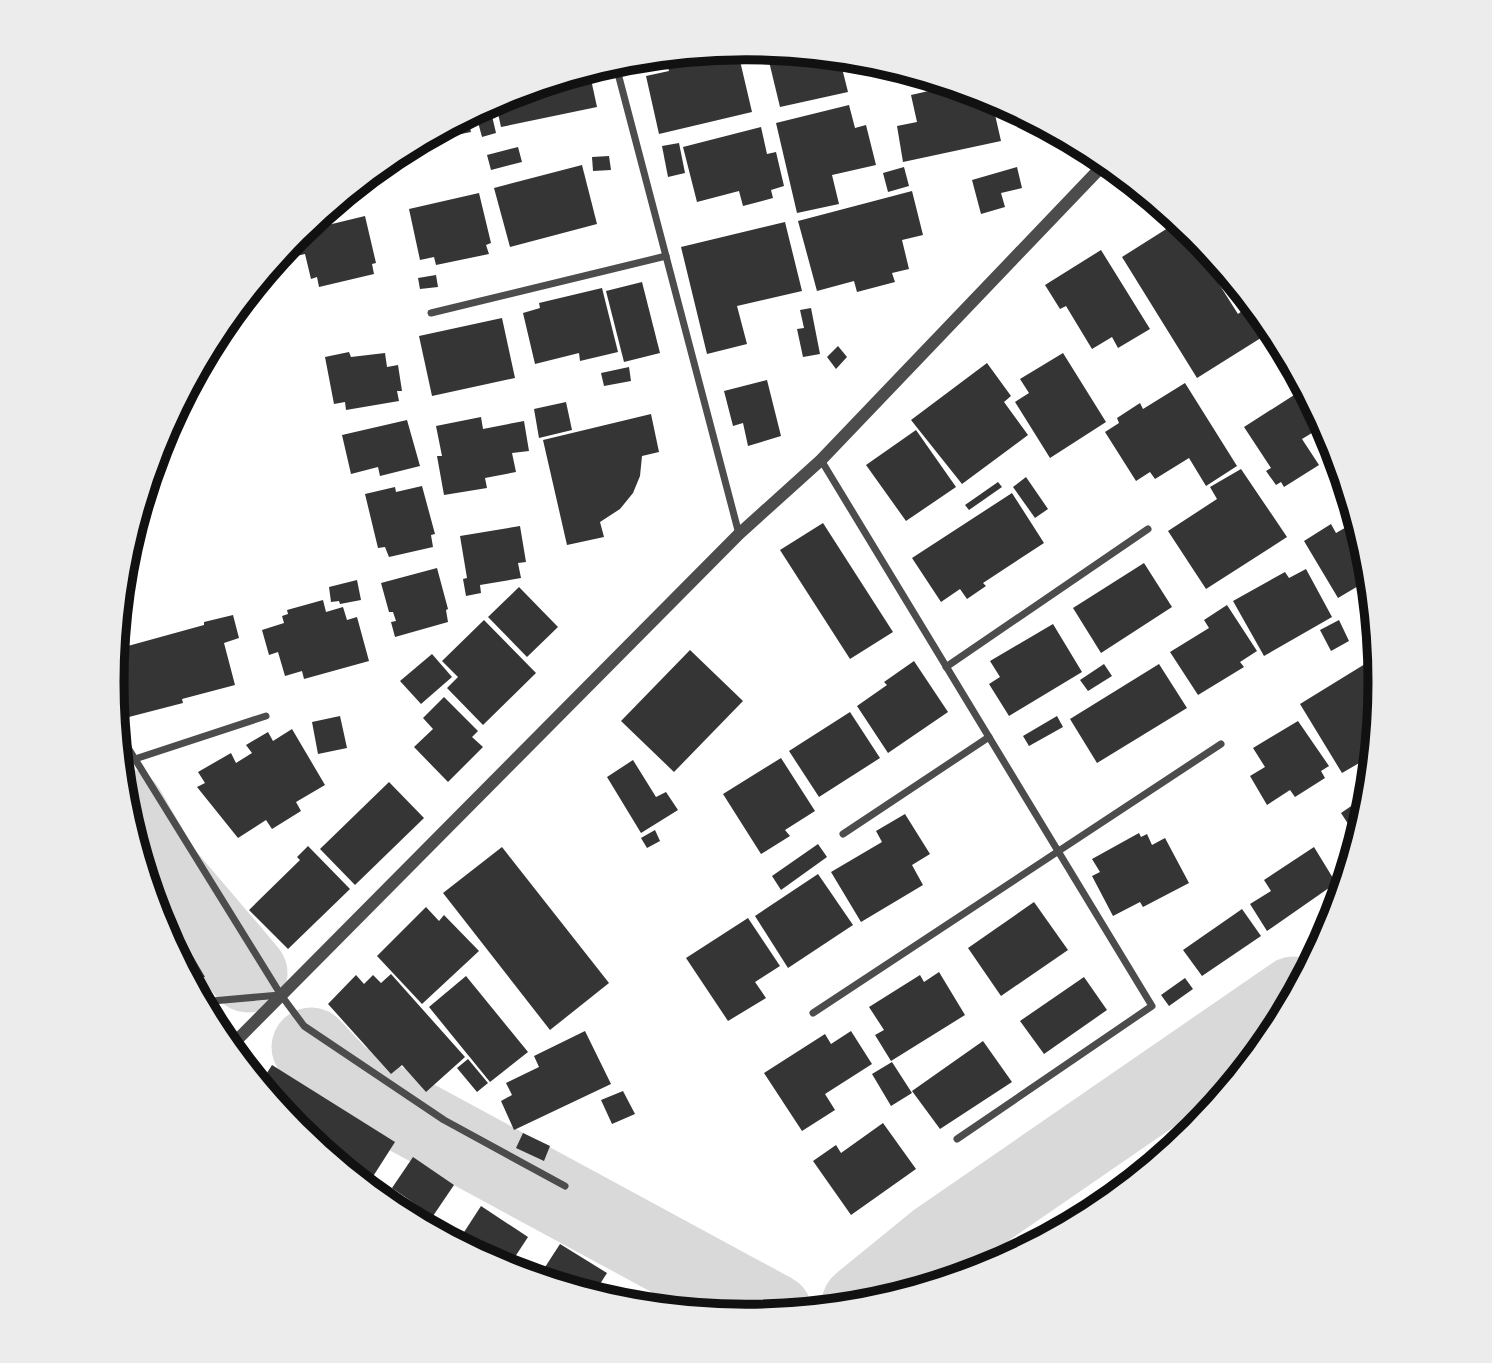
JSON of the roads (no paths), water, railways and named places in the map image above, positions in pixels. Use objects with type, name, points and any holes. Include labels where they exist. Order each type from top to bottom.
[{"type":"street","points":[[618,73],[739,534]]},
{"type":"street","points":[[238,1039],[739,534],[821,460],[1099,169]]},
{"type":"street","points":[[431,313],[666,256]]},
{"type":"street","points":[[821,460],[1152,1006],[957,1139]]},
{"type":"street","points":[[946,667],[1148,528]]},
{"type":"street","points":[[135,759],[266,716]]},
{"type":"street","points":[[843,834],[989,737]]},
{"type":"street","points":[[813,1013],[1221,744]]},
{"type":"street","points":[[127,747],[281,995],[304,1026],[434,1113],[565,1186]]},
{"type":"street","points":[[213,1001],[281,995]]},
{"type":"waterway","points":[[145,843],[162,872],[248,973]]},
{"type":"waterway","points":[[880,1289],[937,1242],[1274,1010]]},
{"type":"waterway","points":[[311,1047],[341,1079],[756,1304]]}]
